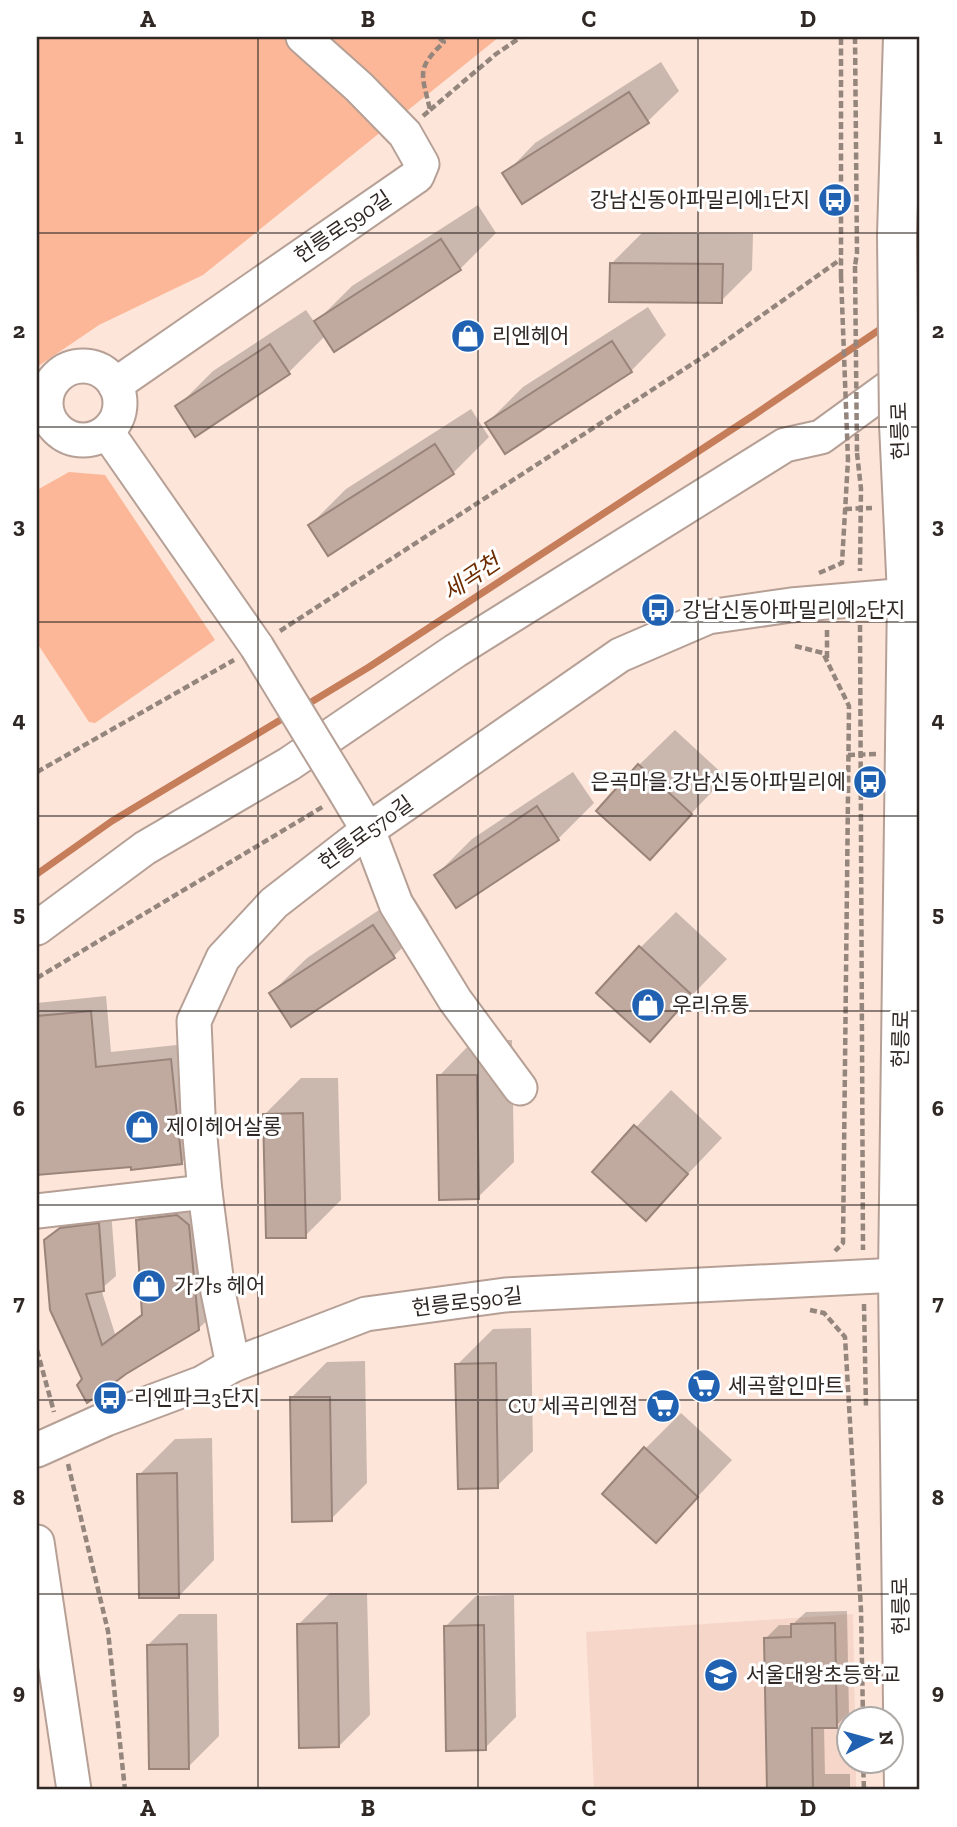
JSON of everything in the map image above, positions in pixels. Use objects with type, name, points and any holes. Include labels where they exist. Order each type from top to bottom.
[{"type":"main road","name":"헌릉로","points":[[903,37],[897,235],[899,424],[914,595],[881,1276],[904,1790]]},
{"type":"street","name":"헌릉로590길","points":[[115,385],[417,176],[422,164],[405,134],[359,87],[303,37]]},
{"type":"street","points":[[37,928],[145,848],[289,764],[455,651],[785,445],[821,437],[920,365]]},
{"type":"street","points":[[83,366],[96,368],[107,375],[115,385],[119,408],[107,432],[82,442],[44,429],[48,390],[54,379],[64,371],[83,366]]},
{"type":"street","points":[[107,432],[257,646],[368,830],[396,904],[455,1000],[520,1088]]},
{"type":"street","name":"헌릉로570길","points":[[233,1365],[218,1292],[205,1192],[194,1021],[223,958],[274,903],[368,830],[620,655],[708,617],[791,605],[914,595]]},
{"type":"street","points":[[37,1211],[205,1192]]},
{"type":"street","name":"헌릉로590길","points":[[49,1445],[106,1419],[202,1383],[233,1365],[366,1314],[505,1296],[881,1276]]},
{"type":"street","points":[[37,1542],[74,1790]]},
{"type":"path","points":[[430,110],[422,73],[427,59],[444,42],[438,37]]},
{"type":"path","points":[[405,134],[496,54],[521,37]]},
{"type":"path","points":[[817,574],[842,563],[848,460],[841,276],[841,37]]},
{"type":"path","points":[[855,37],[860,599],[881,1276],[866,1415]]},
{"type":"path","points":[[37,772],[257,646],[709,353],[841,259]]},
{"type":"path","points":[[795,646],[823,653],[849,706],[843,1243],[827,1259]]},
{"type":"path","points":[[37,978],[346,793]]},
{"type":"path","points":[[799,1307],[824,1313],[845,1337],[861,1610],[863,1704]]},
{"type":"path","points":[[37,1350],[49,1445],[108,1631],[125,1790]]},
{"type":"shaded area","points":[[37,37],[499,37],[203,275],[99,325],[37,367]]},
{"type":"shaded area","points":[[69,472],[105,475],[215,640],[95,723],[89,722],[37,643],[37,490]]},
{"type":"shaded area","name":"서울대왕초등학교","points":[[853,1614],[855,1704],[834,1704],[834,1774],[856,1774],[856,1790],[594,1790],[586,1632]]},
{"type":"building","points":[[629,92],[649,123],[522,204],[502,173]]},
{"type":"building","points":[[441,239],[461,270],[334,352],[314,321]]},
{"type":"building","points":[[610,263],[723,264],[722,303],[609,302]]},
{"type":"building","points":[[612,341],[632,372],[505,454],[485,423]]},
{"type":"building","points":[[270,344],[290,374],[195,437],[175,406]]},
{"type":"building","points":[[435,444],[454,474],[328,556],[308,525]]},
{"type":"building","points":[[638,764],[692,814],[650,860],[596,811]]},
{"type":"building","points":[[537,806],[559,840],[456,908],[434,875]]},
{"type":"building","points":[[373,925],[395,958],[291,1027],[269,993]]},
{"type":"building","points":[[639,946],[692,995],[650,1042],[596,993]]},
{"type":"building","points":[[91,1011],[96,1067],[171,1059],[182,1164],[131,1170],[131,1167],[37,1175],[37,1016]]},
{"type":"building","points":[[437,1075],[477,1075],[479,1199],[439,1200]]},
{"type":"building","points":[[303,1113],[306,1238],[266,1238],[263,1114]]},
{"type":"building","points":[[634,1125],[688,1174],[646,1221],[592,1172]]},
{"type":"building","points":[[177,1215],[189,1225],[199,1330],[126,1374],[87,1403],[77,1385],[82,1379],[50,1310],[44,1240],[60,1228],[99,1223],[104,1291],[86,1294],[102,1345],[142,1315],[136,1220]]},
{"type":"building","points":[[496,1363],[498,1488],[458,1489],[455,1364]]},
{"type":"building","points":[[290,1397],[330,1397],[332,1521],[292,1522]]},
{"type":"building","points":[[644,1447],[698,1497],[656,1543],[602,1494]]},
{"type":"building","points":[[177,1473],[179,1598],[139,1598],[137,1474]]},
{"type":"building","points":[[337,1623],[339,1747],[299,1748],[297,1624]]},
{"type":"building","points":[[835,1623],[837,1704],[834,1704],[834,1728],[812,1728],[813,1790],[767,1790],[764,1638],[791,1637],[791,1624]]},
{"type":"building","points":[[484,1625],[486,1750],[446,1751],[444,1626]]},
{"type":"building","points":[[187,1644],[189,1769],[149,1769],[147,1645]]},
{"type":"waterway","name":"세곡천","points":[[303,707],[369,667],[754,415],[885,326]]},
{"type":"waterway","name":"세곡천","points":[[37,874],[112,821],[287,716]]},
{"type":"place","name":"강남신동아파밀리에1단지","points":[[835,200]]},
{"type":"place","name":"리엔헤어","points":[[468,336]]},
{"type":"place","name":"강남신동아파밀리에2단지","points":[[658,610]]},
{"type":"place","name":"은곡마을.강남신동아파밀리에","points":[[870,782]]},
{"type":"place","name":"우리유통","points":[[648,1005]]},
{"type":"place","name":"제이헤어살롱","points":[[142,1127]]},
{"type":"place","name":"가가s 헤어","points":[[149,1286]]},
{"type":"place","name":"세곡할인마트","points":[[704,1386]]},
{"type":"place","name":"리엔파크3단지","points":[[110,1398]]},
{"type":"place","name":"CU 세곡리엔점","points":[[663,1406]]},
{"type":"place","name":"서울대왕초등학교","points":[[721,1675]]}]
